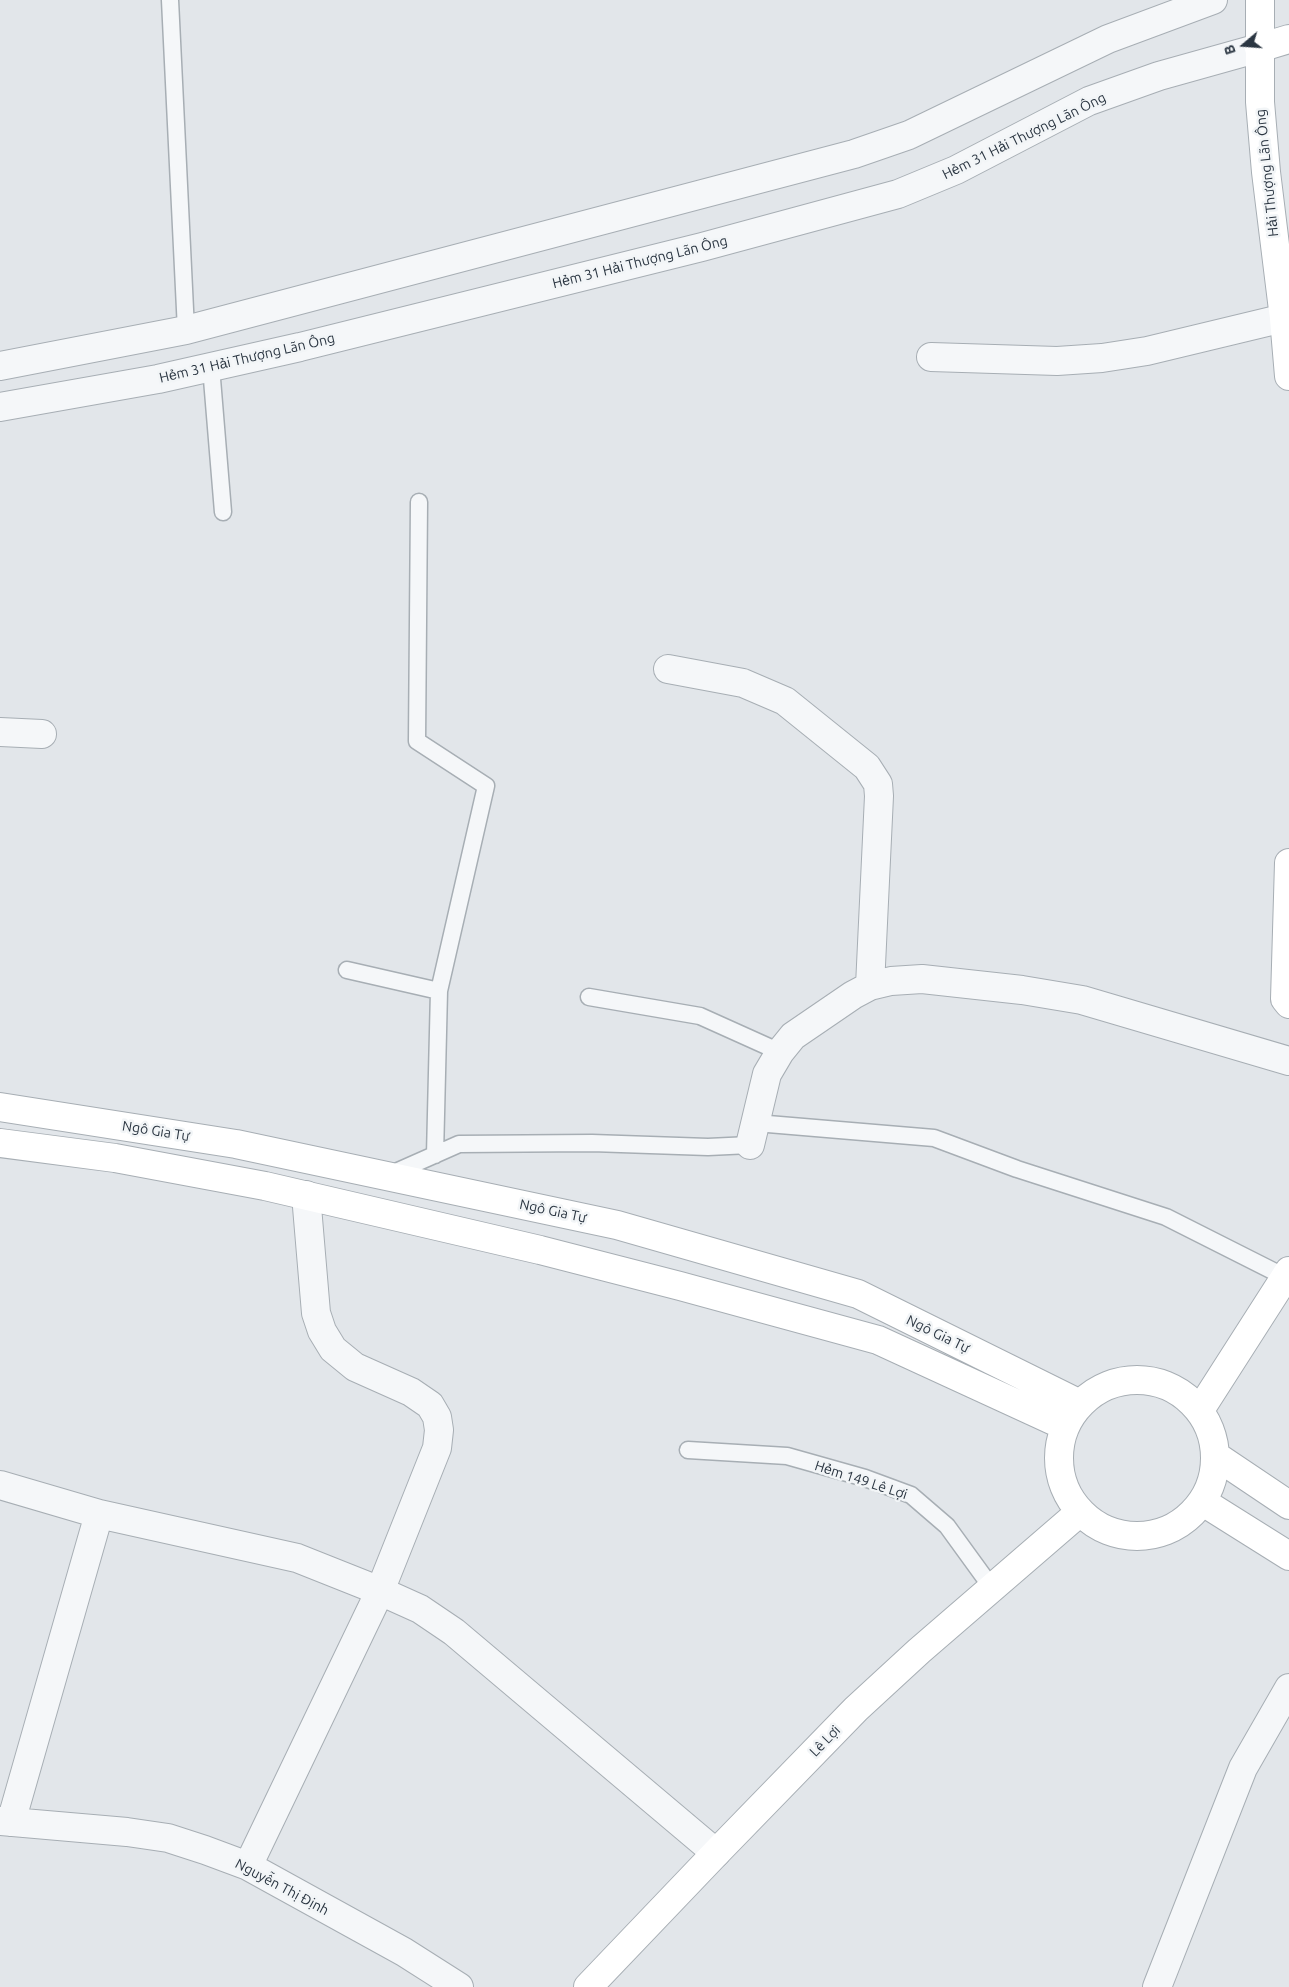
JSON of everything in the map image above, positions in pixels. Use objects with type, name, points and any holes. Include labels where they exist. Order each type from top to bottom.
[{"type":"main road","name":"Hải Thượng Lãn Ông","points":[[1260,0],[1260,102],[1266,172],[1287,318],[1289,376]]},
{"type":"main road","points":[[1259,48],[1289,39]]},
{"type":"main road","points":[[1289,863],[1285,999],[1289,1004]]},
{"type":"main road","name":"Ngô Gia Tự","points":[[0,1107],[236,1144],[617,1225],[858,1294],[1080,1404]]},
{"type":"main road","points":[[0,1143],[115,1158],[306,1195],[540,1250],[748,1304],[878,1340],[1065,1426]]},
{"type":"main road","points":[[306,1195],[310,1159]]},
{"type":"main road","points":[[379,1212],[387,1176]]},
{"type":"main road","points":[[748,1304],[754,1264]]},
{"type":"main road","points":[[1200,1410],[1287,1274]]},
{"type":"main road","points":[[1127,1380],[1155,1381],[1180,1392],[1200,1410],[1211,1432],[1216,1456],[1213,1480],[1203,1502],[1183,1523],[1158,1535],[1130,1537],[1102,1529],[1080,1512],[1066,1493],[1060,1471],[1059,1449],[1065,1426],[1080,1404],[1102,1388],[1127,1380]]},
{"type":"main road","points":[[1216,1456],[1289,1505]]},
{"type":"main road","points":[[1203,1502],[1289,1556]]},
{"type":"main road","name":"Lê Lợi","points":[[588,1987],[856,1709],[919,1651],[1080,1512]]},
{"type":"street","points":[[0,366],[186,330],[854,154],[909,135],[1108,39],[1214,0]]},
{"type":"street","name":"Hẻm 31 Hải Thượng Lãn Ông","points":[[0,407],[158,379],[300,347],[702,247],[898,194],[956,170],[1089,101],[1159,76],[1259,48]]},
{"type":"street","points":[[931,357],[1057,361],[1102,358],[1287,318]]},
{"type":"street","points":[[668,670],[743,682],[785,701],[867,766],[878,784],[879,796],[870,986]]},
{"type":"street","points":[[0,732],[42,734]]},
{"type":"street","points":[[753,1134],[767,1074],[780,1052],[793,1036],[853,995],[870,986],[891,981],[922,979],[1022,990],[1082,1000],[1289,1061]]},
{"type":"street","points":[[248,1866],[380,1591],[437,1448],[439,1430],[437,1417],[430,1405],[411,1392],[355,1367],[333,1348],[322,1331],[316,1313],[306,1195]]},
{"type":"street","points":[[0,1485],[99,1514],[296,1558],[420,1609],[454,1632],[716,1853]]},
{"type":"street","points":[[5,1822],[99,1514]]},
{"type":"street","points":[[1157,1987],[1243,1768],[1289,1688]]},
{"type":"street","name":"Nguyễn Thị Định","points":[[5,1822],[127,1832],[168,1838],[248,1866],[404,1952],[459,1987]]},
{"type":"lane","points":[[170,0],[186,330]]},
{"type":"lane","points":[[211,367],[223,512]]},
{"type":"lane","points":[[419,502],[417,741],[486,786],[439,991],[435,1155]]},
{"type":"lane","points":[[347,970],[439,991]]},
{"type":"lane","points":[[589,997],[700,1016],[780,1052]]},
{"type":"lane","points":[[387,1176],[459,1144],[592,1143],[708,1147],[753,1134],[934,1138],[1017,1169],[1166,1217],[1287,1274]]},
{"type":"lane","name":"Hẻm 149 Lê Lợi","points":[[688,1450],[787,1456],[865,1478],[911,1495],[947,1526],[992,1588]]}]
